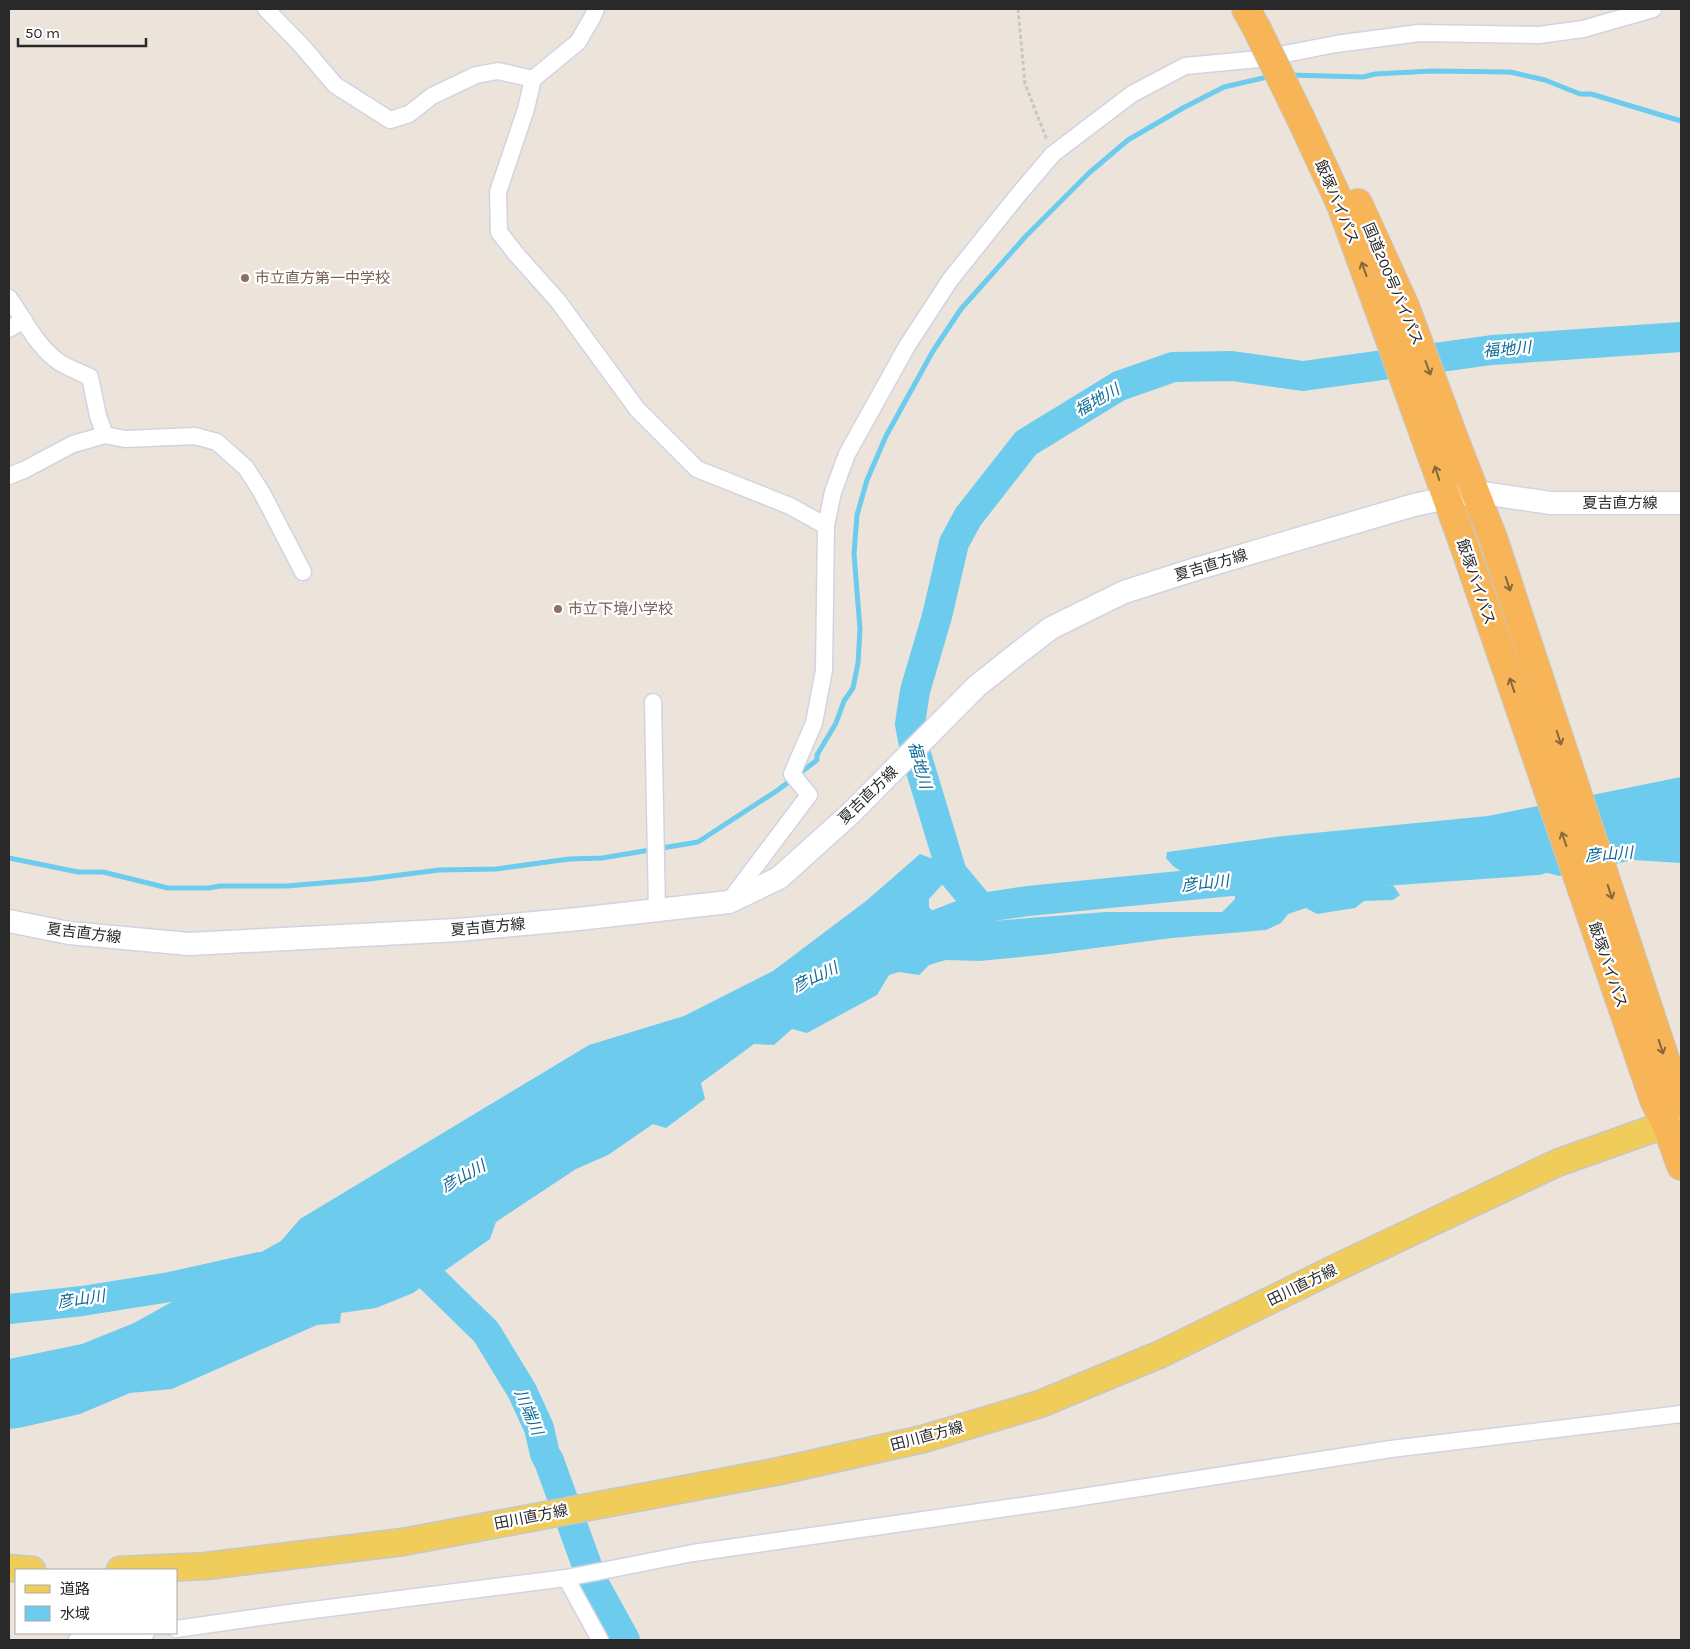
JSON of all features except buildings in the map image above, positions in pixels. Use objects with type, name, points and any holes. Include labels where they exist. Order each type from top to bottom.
[{"type":"highway","name":"国道200号バイパス","points":[[1262,19],[1308,114],[1393,311],[1455,441],[1493,538],[1671,1098]]},
{"type":"highway","name":"飯塚バイパス","points":[[1393,311],[1428,445],[1445,498],[1671,1098],[1673,1122],[1681,1166]]},
{"type":"main road","name":"夏吉直方線","points":[[9,921],[69,933],[189,944],[458,930],[657,911],[729,902],[779,878],[850,814],[977,686],[1051,628],[1124,592],[1196,569],[1445,498],[1475,492],[1552,503],[1681,503]]},
{"type":"main road","name":"田川直方線","points":[[142,1569],[206,1566],[403,1542],[775,1472],[923,1439],[1040,1404],[1161,1354],[1342,1265],[1557,1163],[1673,1122]]},
{"type":"street","points":[[266,9],[302,46],[335,85],[390,120],[409,114],[432,96],[476,75],[498,72],[532,79]]},
{"type":"street","points":[[596,9],[578,42],[532,79],[526,109],[498,192],[499,232],[558,301],[637,409],[697,468],[790,506],[826,526]]},
{"type":"street","points":[[729,902],[809,795],[792,774],[814,723],[824,670],[826,526],[833,492],[847,454],[907,346],[950,280],[1053,154],[1132,94],[1185,66],[1259,59],[1336,44],[1419,33],[1539,35],[1583,29],[1653,9]]},
{"type":"street","points":[[9,298],[32,335],[58,362],[90,377],[98,416],[105,435]]},
{"type":"street","points":[[9,329],[24,320]]},
{"type":"street","points":[[9,476],[26,470],[73,444],[105,435],[125,439],[195,436],[216,442],[246,468],[262,493],[303,572]]},
{"type":"street","points":[[653,702],[657,911]]},
{"type":"street","points":[[178,1629],[566,1578],[694,1553],[1056,1501],[1391,1449],[1681,1414]]},
{"type":"street","points":[[566,1578],[600,1640]]},
{"type":"street","points":[[78,1640],[136,1634]]},
{"type":"path","points":[[1018,9],[1025,84],[1053,154]]},
{"type":"water","points":[[1681,777],[1681,863],[1633,860],[1559,876],[1528,868],[1508,869],[1490,858],[1373,875],[1373,881],[1381,886],[1393,885],[1400,895],[1393,900],[1364,901],[1355,908],[1317,914],[1306,908],[1288,914],[1281,923],[1266,930],[1172,938],[980,961],[946,960],[929,965],[919,975],[899,972],[889,975],[877,995],[807,1033],[792,1029],[774,1045],[754,1044],[701,1083],[705,1099],[666,1128],[653,1124],[608,1155],[576,1169],[496,1222],[490,1239],[413,1293],[376,1308],[341,1313],[340,1323],[317,1325],[172,1389],[130,1393],[80,1414],[9,1429],[9,1359],[82,1344],[134,1323],[281,1241],[300,1219],[589,1045],[684,1016],[773,971],[866,901],[920,854],[939,861],[949,871],[950,876],[929,899],[929,907],[934,913],[943,917],[992,921],[1106,912],[1222,912],[1235,899],[1234,888],[1230,884],[1205,877],[1190,877],[1173,866],[1166,858],[1167,852],[1283,836],[1488,816]]},
{"type":"waterway","points":[[1290,75],[1363,77],[1375,74],[1432,71],[1510,72],[1545,80],[1580,94],[1591,94],[1681,121]]},
{"type":"waterway","points":[[9,858],[78,872],[103,872],[168,888],[209,888],[220,886],[287,886],[369,879],[439,870],[496,869],[569,859],[602,858],[698,842],[778,790],[817,760],[817,755],[836,723],[844,701],[853,688],[858,663],[860,629],[854,554],[857,515],[867,480],[886,436],[933,351],[961,309],[1026,236],[1089,173],[1128,140],[1224,87],[1272,76]]},
{"type":"waterway","name":"福地川","points":[[982,909],[952,873],[915,751],[910,724],[915,691],[937,616],[954,543],[968,517],[1026,443],[1119,386],[1173,367],[1232,366],[1303,376],[1492,350],[1681,337]]},
{"type":"waterway","name":"彦山川","points":[[1382,871],[1538,860]]},
{"type":"waterway","name":"彦山川","points":[[916,933],[987,907],[1028,901],[1261,878]]},
{"type":"waterway","name":"川端川","points":[[402,1250],[486,1332],[522,1391],[539,1428],[545,1454],[593,1582],[625,1640]]},
{"type":"waterway","name":"彦山川","points":[[9,1309],[82,1301],[170,1287],[260,1267]]},
{"type":"place","name":"市立直方第一中学校","points":[[245,278]]},
{"type":"place","name":"市立下境小学校","points":[[558,609]]}]
